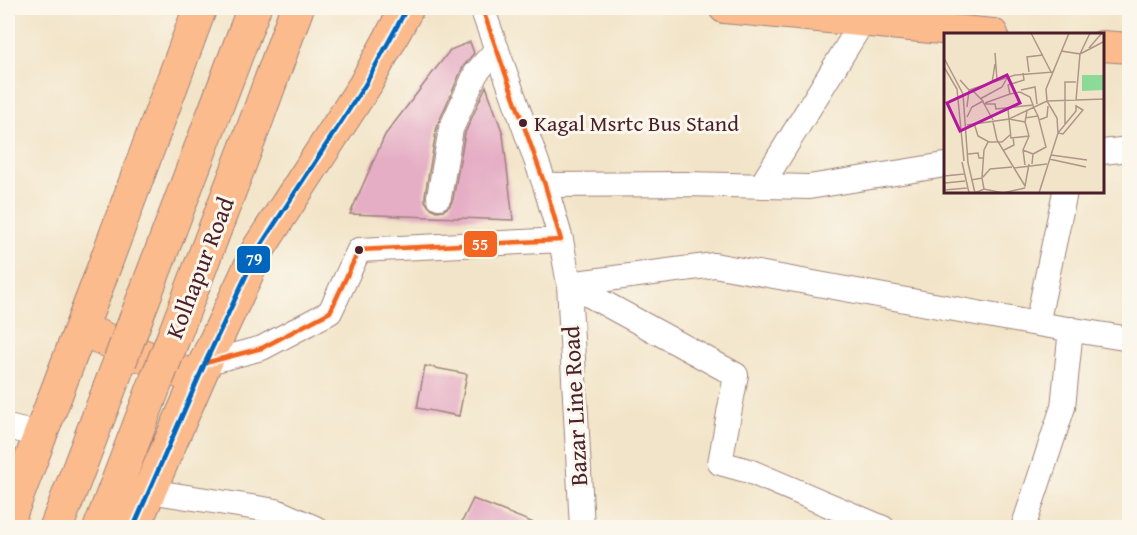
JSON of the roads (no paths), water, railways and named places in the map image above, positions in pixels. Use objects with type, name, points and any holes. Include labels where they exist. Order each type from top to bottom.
[{"type":"highway","points":[[8,520],[200,8]]},
{"type":"highway","points":[[56,528],[254,8]]},
{"type":"highway","name":"Kolhapur Road","points":[[100,528],[255,124],[297,8]]},
{"type":"highway","points":[[133,528],[201,371],[259,248],[364,86],[407,8]]},
{"type":"highway","points":[[81,329],[201,371]]},
{"type":"main road","points":[[724,8],[848,16],[932,18],[989,33]]},
{"type":"street","name":"Bazar Line Road","points":[[482,8],[545,185],[561,240],[568,284],[582,528]]},
{"type":"street","points":[[761,186],[848,16]]},
{"type":"street","points":[[439,197],[451,129],[476,73],[497,49]]},
{"type":"street","points":[[1104,152],[1130,149]]},
{"type":"street","points":[[545,185],[685,184],[808,187],[944,165]]},
{"type":"street","points":[[1037,324],[1065,194]]},
{"type":"street","points":[[201,371],[262,348],[330,312],[359,250],[561,240]]},
{"type":"street","points":[[568,284],[714,266],[1130,339]]},
{"type":"street","points":[[568,284],[736,375],[720,463],[749,471],[883,528]]},
{"type":"street","points":[[1023,528],[1063,407],[1071,329]]},
{"type":"street","points":[[8,427],[40,435]]},
{"type":"street","points":[[149,491],[315,528]]},
{"type":"place","name":"Kagal Msrtc Bus Stand","points":[[523,123]]}]
